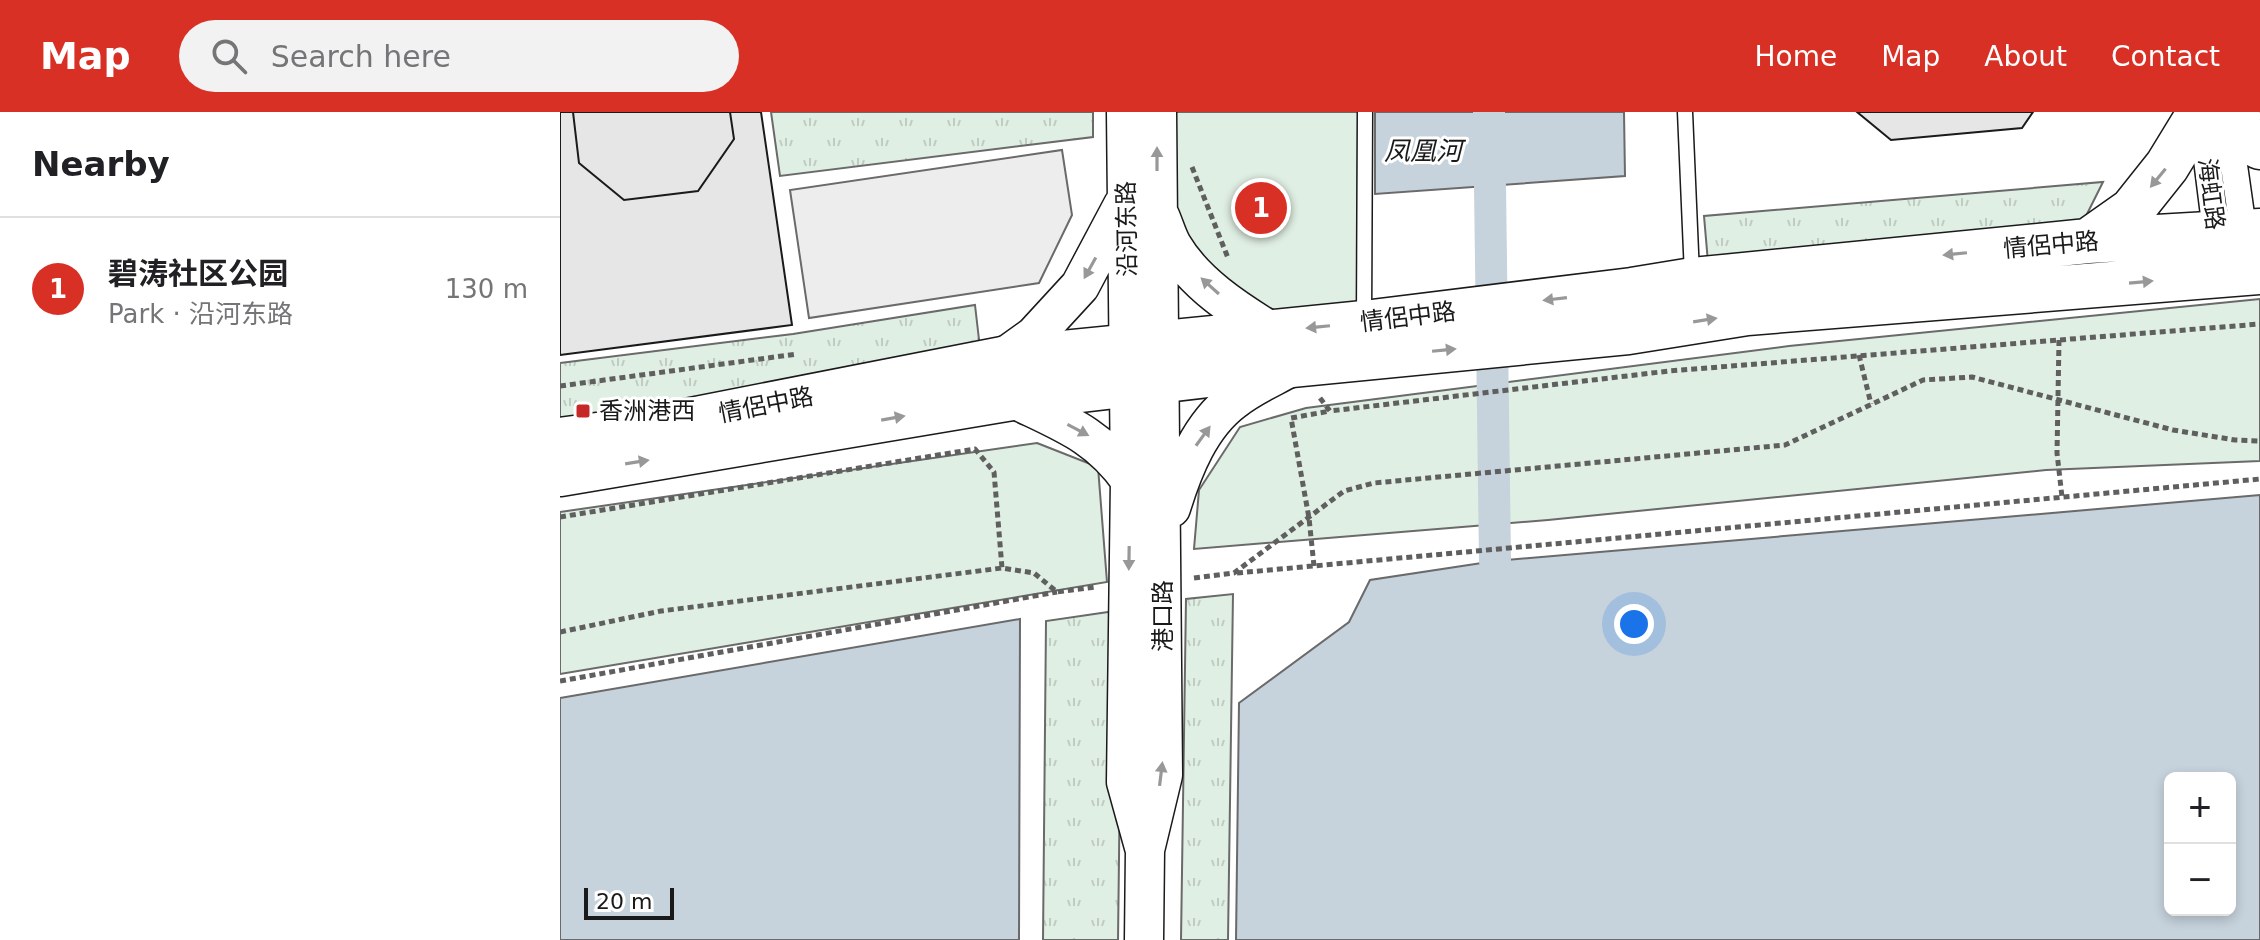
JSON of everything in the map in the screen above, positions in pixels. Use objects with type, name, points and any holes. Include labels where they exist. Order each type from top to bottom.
[{"type":"highway","points":[[2088,241],[2132,210],[2167,166],[2200,112]]},
{"type":"highway","points":[[2235,112],[2243,128],[2260,147]]},
{"type":"highway","name":"情侶中路","points":[[1630,311],[1693,280],[2088,241],[2242,253]]},
{"type":"highway","name":"情侶中路","points":[[560,440],[1007,378],[1630,311],[1747,313],[2242,253]]},
{"type":"highway","name":"情侶中路","points":[[560,474],[1007,378]]},
{"type":"street","name":"沿河东路","points":[[1126,112],[1141,203],[1144,363]]},
{"type":"street","name":"沿河东路","points":[[1141,203],[1157,112]]},
{"type":"street","name":"海虹路","points":[[2200,112],[2242,253]]},
{"type":"street","name":"海虹路","points":[[2226,112],[2242,253]]},
{"type":"street","points":[[1130,480],[1114,456],[1007,378],[1034,336],[1080,286],[1141,203],[1193,271],[1283,348],[1199,440],[1183,469],[1163,533]]},
{"type":"street","name":"港口路","points":[[1144,363],[1130,480],[1146,582]]},
{"type":"street","name":"港口路","points":[[1144,363],[1163,533],[1146,582],[1126,782],[1145,850],[1144,940]]},
{"type":"lane","points":[[1365,112],[1365,340]]},
{"type":"lane","points":[[1685,112],[1693,280]]},
{"type":"path","points":[[1191,164],[1229,260]]},
{"type":"path","points":[[1369,406],[1627,375],[2260,324]]},
{"type":"path","points":[[2059,340],[2057,453],[2062,497]]},
{"type":"path","points":[[560,386],[797,354]]},
{"type":"path","points":[[1859,355],[1871,404]]},
{"type":"path","points":[[1234,573],[1344,491],[1374,483],[1785,445],[1923,380],[1972,377],[2173,430],[2260,441]]},
{"type":"path","points":[[1314,566],[1309,518],[1291,418],[1330,411]]},
{"type":"path","points":[[560,517],[975,449],[994,472],[1002,568]]},
{"type":"path","points":[[560,681],[1057,592],[2260,479]]},
{"type":"path","points":[[560,632],[661,611],[1002,568],[1034,573],[1057,592]]},
{"type":"green space","points":[[771,112],[1093,112],[1093,137],[780,176]]},
{"type":"green space","points":[[1139,112],[1358,112],[1357,315],[1249,329],[1190,271]]},
{"type":"green space","points":[[2103,182],[2073,242],[1709,274],[1704,216]]},
{"type":"green space","points":[[2260,299],[2260,461],[2046,470],[1548,520],[1194,549],[1199,490],[1240,427],[1306,408],[1789,346]]},
{"type":"green space","points":[[975,305],[981,357],[560,432],[560,363],[793,334]]},
{"type":"green space","points":[[1037,443],[1098,467],[1107,582],[560,674],[560,512]]},
{"type":"green space","points":[[1233,594],[1228,940],[1181,940],[1186,599]]},
{"type":"green space","points":[[1122,610],[1118,940],[1043,940],[1046,621]]},
{"type":"shaded area","points":[[1062,150],[1072,215],[1039,283],[809,318],[790,190]]},
{"type":"water","name":"凤凰河","points":[[1375,112],[1624,112],[1625,176],[1375,194]]},
{"type":"water","points":[[2260,495],[2260,940],[1236,940],[1239,703],[1349,622],[1370,580],[1495,561]]},
{"type":"water","points":[[1020,619],[1019,940],[560,940],[560,698]]},
{"type":"building","points":[[560,112],[761,112],[792,325],[560,355]]},
{"type":"building","points":[[573,112],[730,112],[734,139],[698,191],[624,200],[579,163]]},
{"type":"building","points":[[1857,112],[2033,112],[2022,128],[1891,140]]},
{"type":"waterway","name":"凤凰河","points":[[1489,112],[1495,561]]},
{"type":"place","name":"碧涛社区公园","points":[[1261,208]]},
{"type":"place","name":"香洲港西","points":[[583,411]]}]
